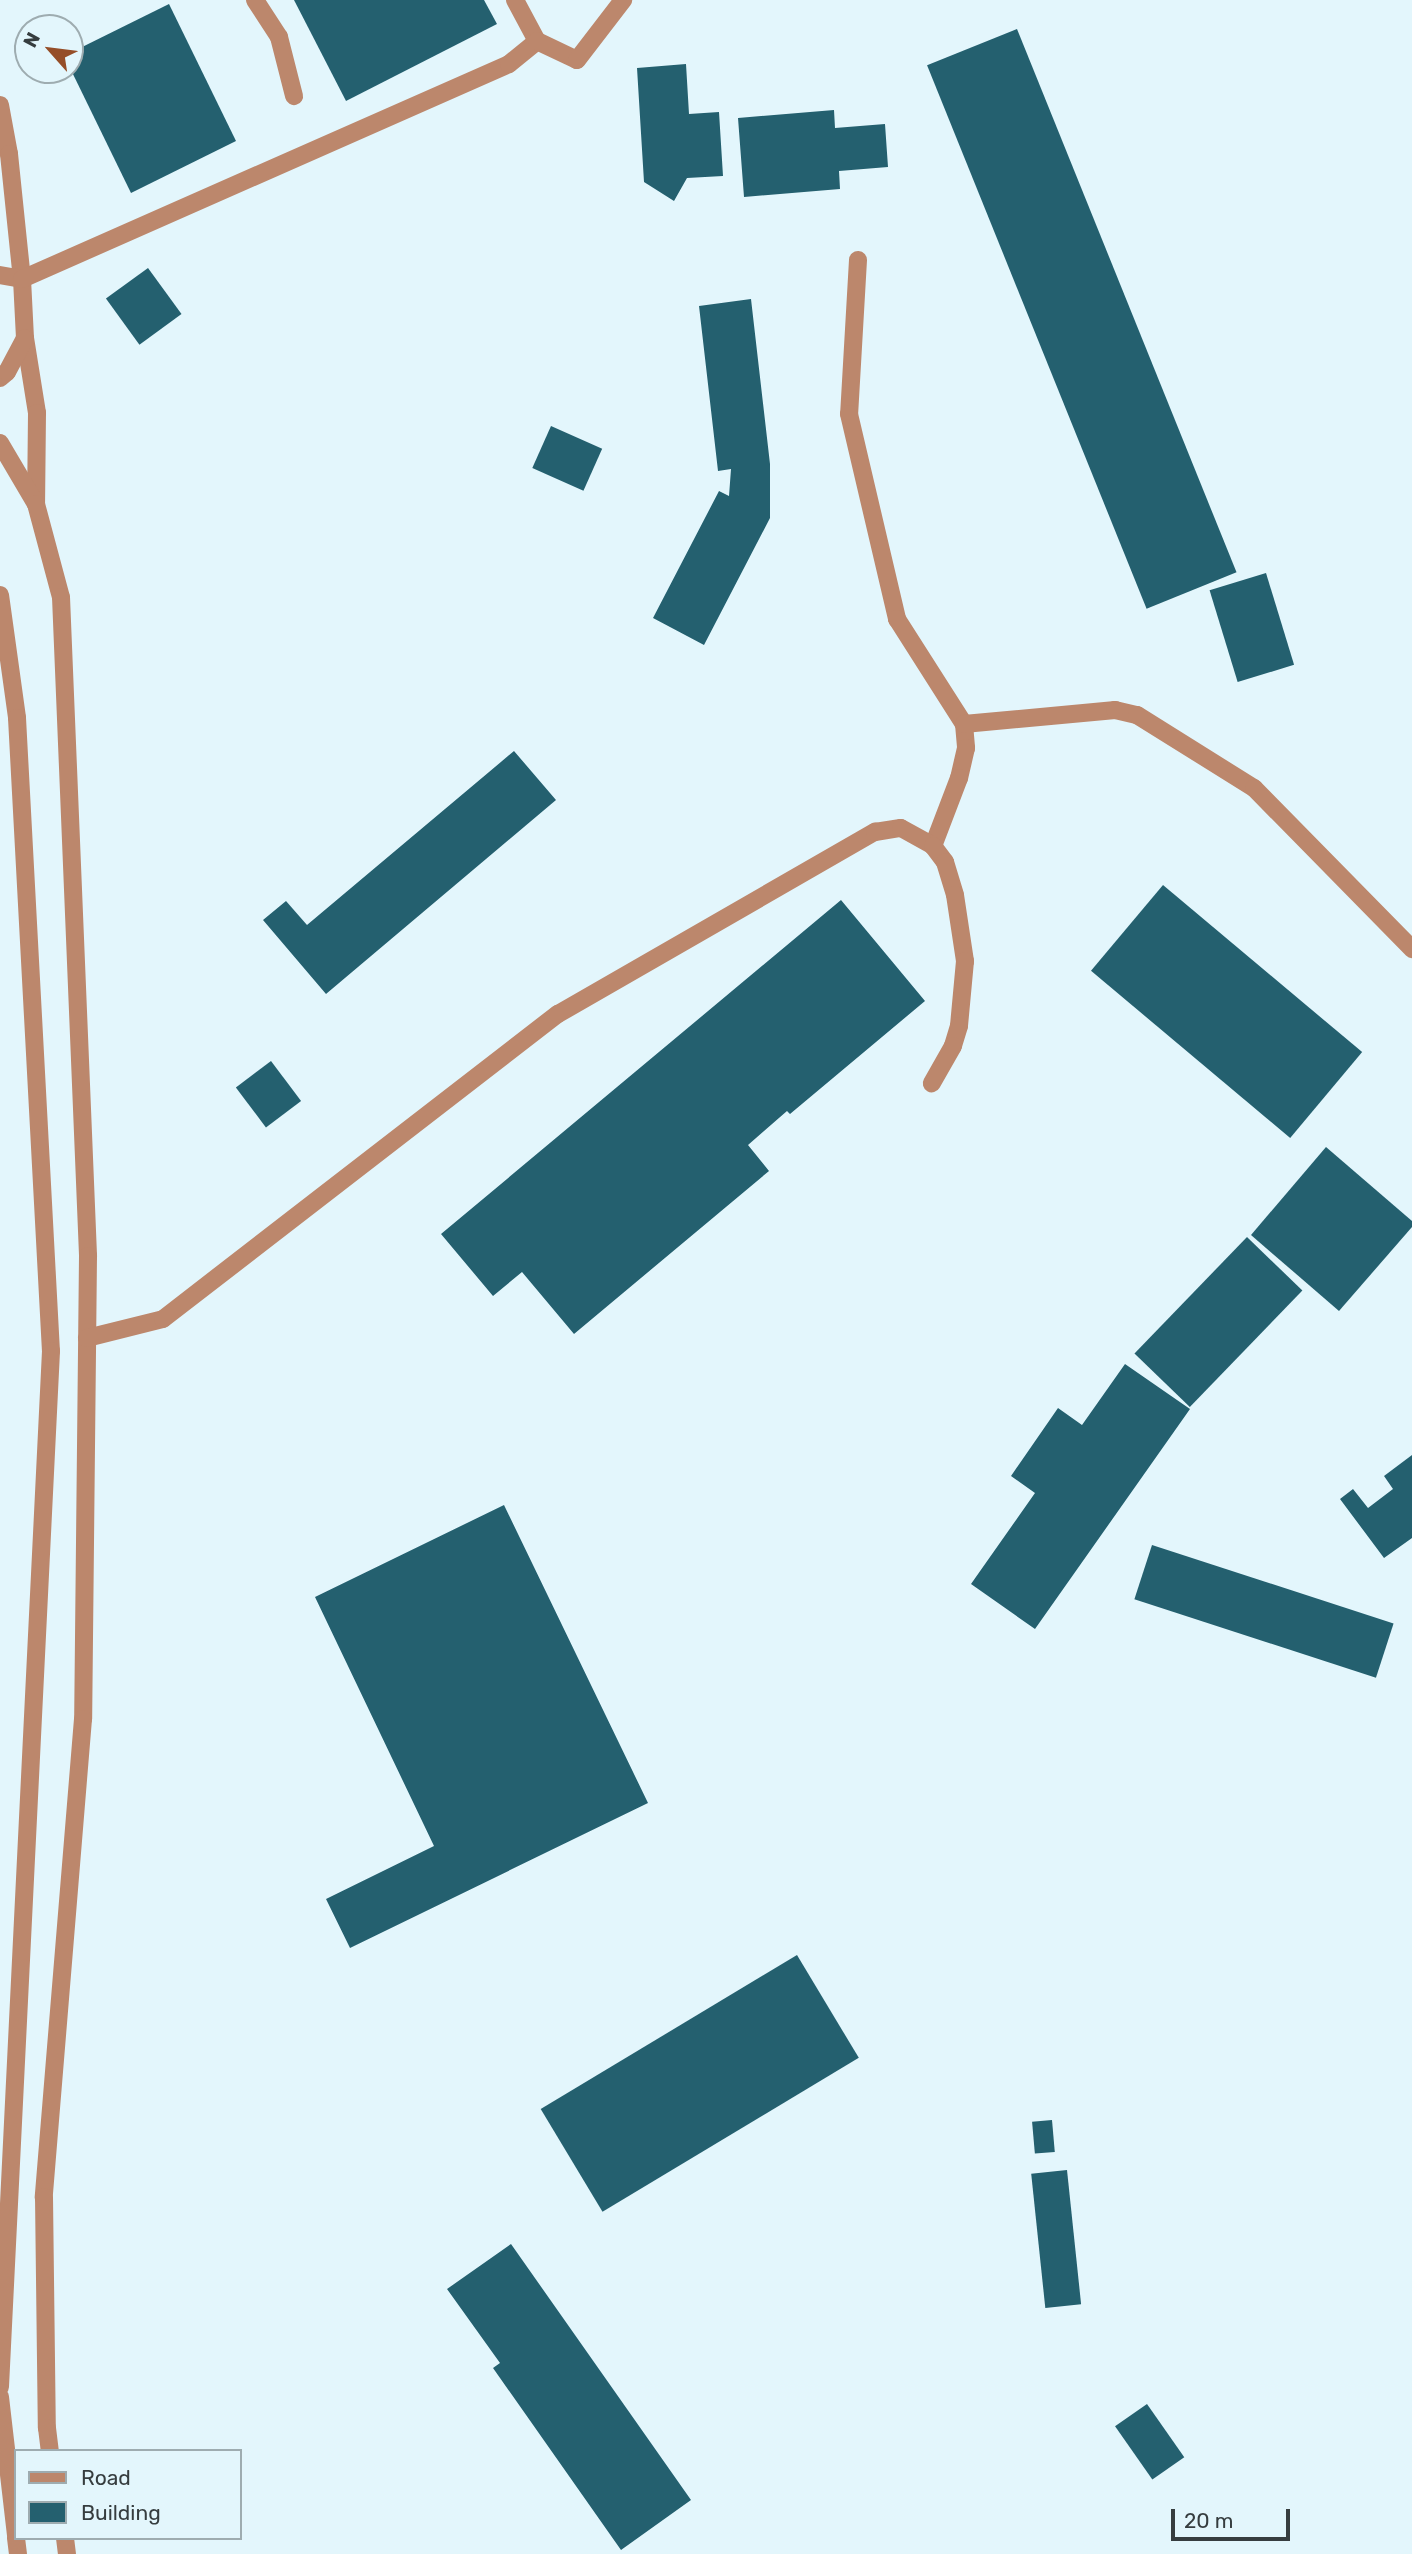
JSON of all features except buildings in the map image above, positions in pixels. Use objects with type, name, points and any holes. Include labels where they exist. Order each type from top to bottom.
[{"type":"street","points":[[255,0],[279,37],[295,96]]},
{"type":"street","points":[[514,0],[537,41],[577,60],[623,0]]},
{"type":"street","points":[[0,275],[22,279],[509,64],[537,41]]},
{"type":"street","points":[[0,105],[22,279],[24,338],[37,414],[36,504]]},
{"type":"street","points":[[858,260],[849,414],[897,618],[964,724],[966,748],[959,778],[933,846]]},
{"type":"street","points":[[0,378],[7,372],[24,338]]},
{"type":"street","points":[[0,443],[36,504],[61,597],[88,1256],[83,1719],[44,2197],[47,2428],[50,2449]]},
{"type":"street","points":[[0,595],[17,718],[51,1351],[0,2387]]},
{"type":"street","points":[[964,724],[1115,710],[1137,715],[1254,789],[1412,949]]},
{"type":"street","points":[[87,1338],[163,1319],[558,1014],[875,832],[901,828],[933,846],[945,862],[955,895],[965,961],[959,1026],[953,1046],[932,1083]]},
{"type":"street","points":[[0,2397],[14,2520]]}]
